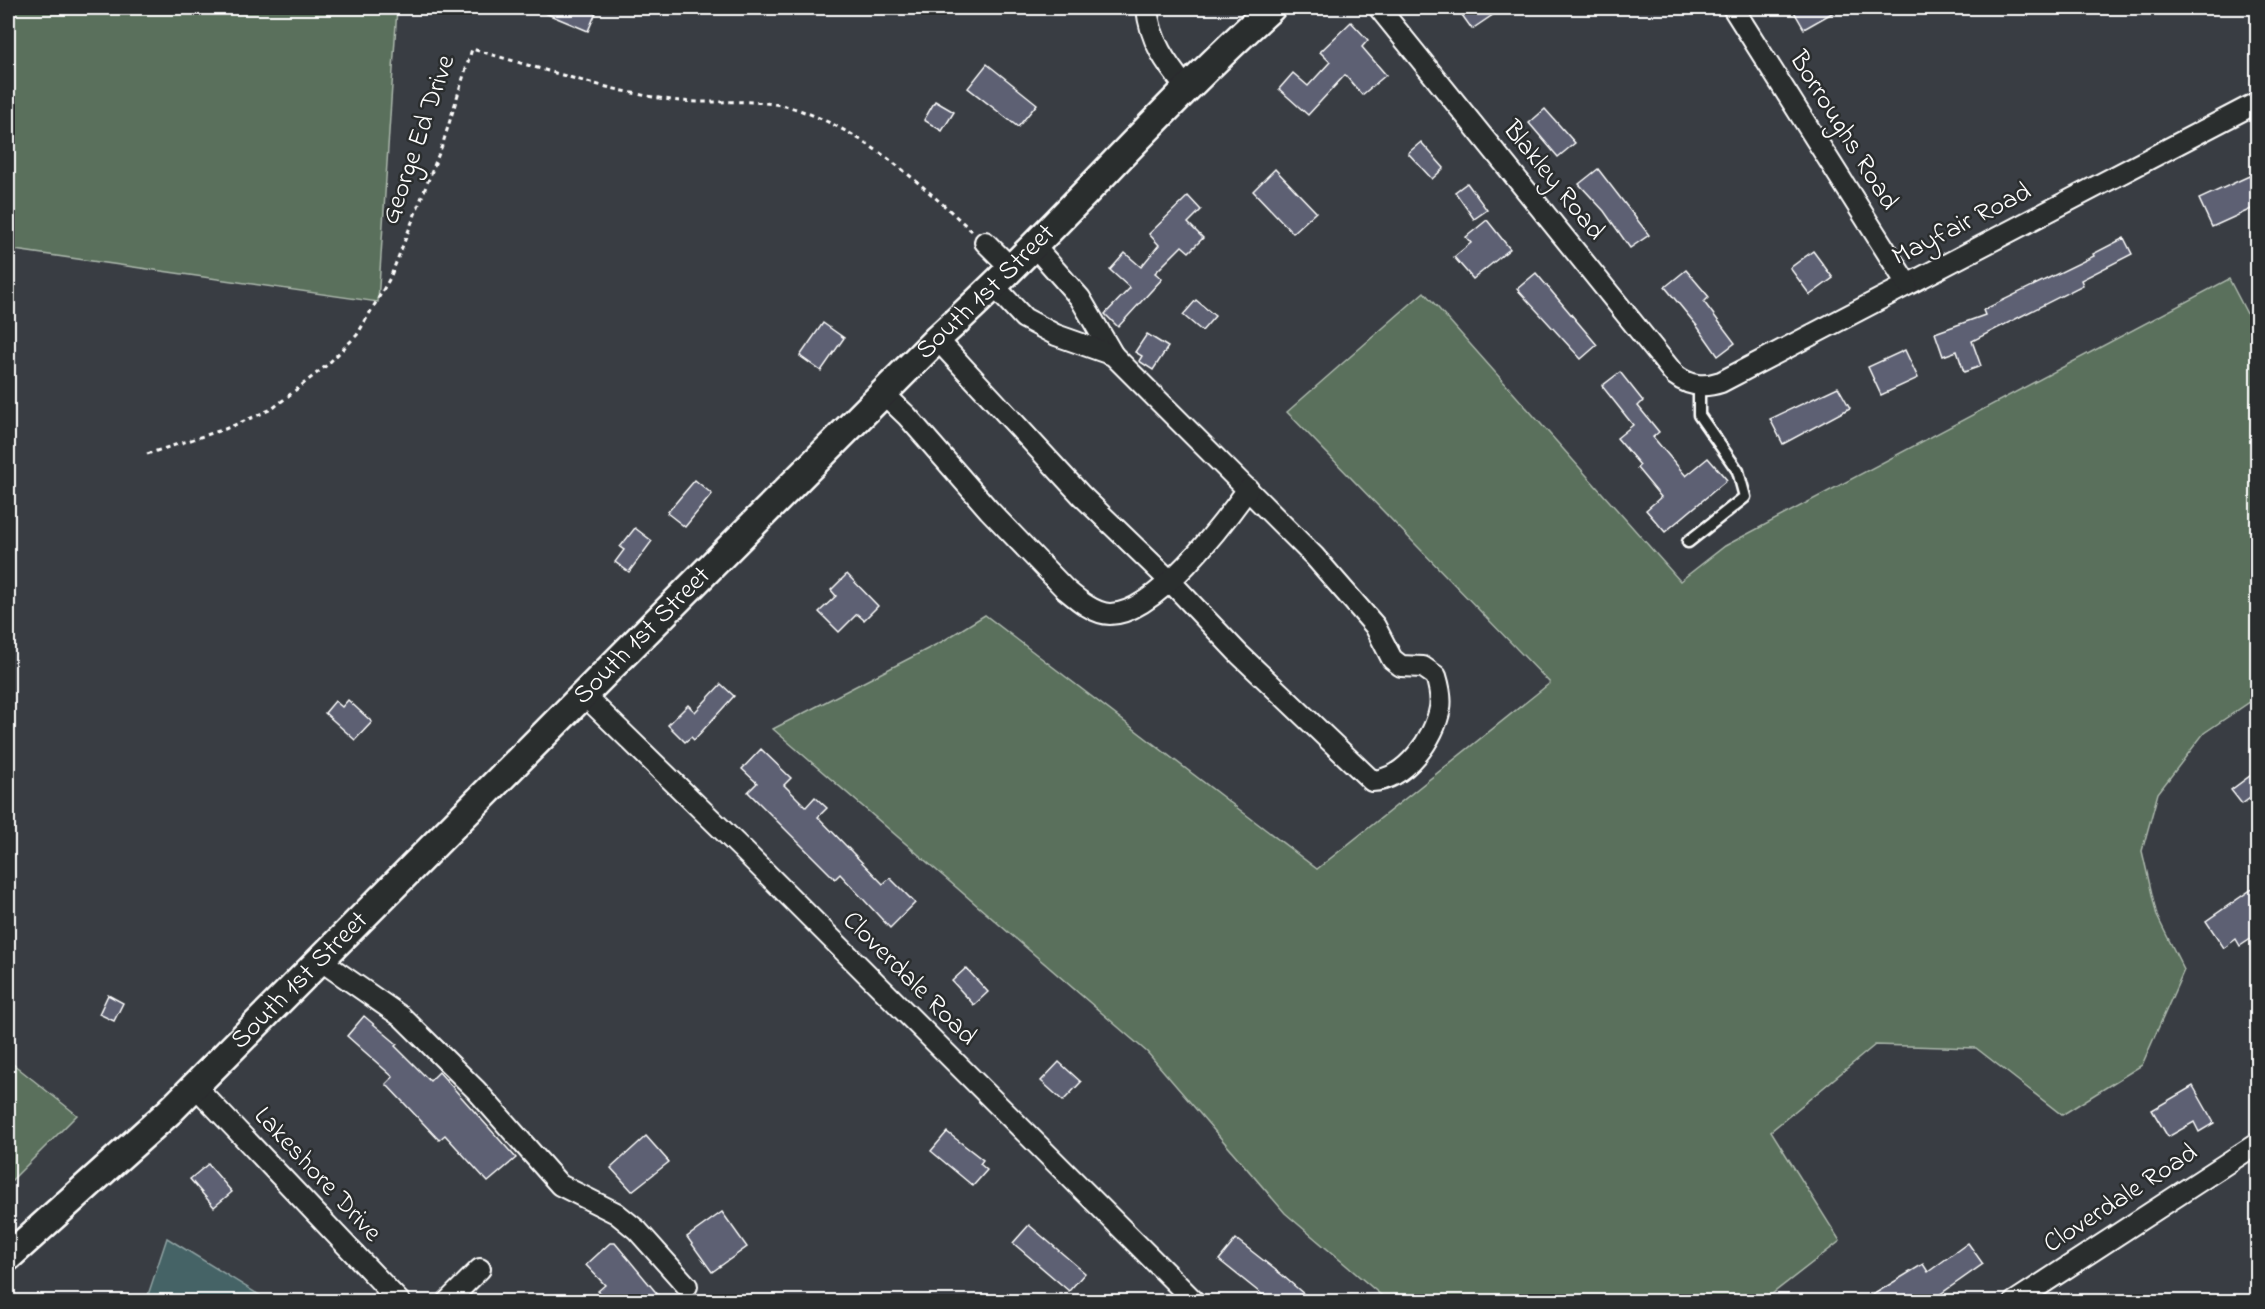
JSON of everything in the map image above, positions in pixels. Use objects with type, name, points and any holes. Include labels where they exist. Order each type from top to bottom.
[{"type":"main road","name":"South 1st Street","points":[[8,1257],[195,1086],[937,339],[1035,247],[1186,88],[1271,8]]},
{"type":"street","points":[[1147,8],[1152,39],[1165,62],[1186,88]]},
{"type":"street","name":"Blakley Road","points":[[1379,8],[1675,375],[1693,385]]},
{"type":"street","name":"Borroughs Road","points":[[1733,8],[1907,284]]},
{"type":"street","name":"Mayfair Road","points":[[1693,385],[1721,382],[2258,102]]},
{"type":"street","points":[[985,242],[1024,318],[1056,334],[1113,355]]},
{"type":"street","points":[[937,339],[1081,495],[1170,581],[1239,654],[1372,781],[1382,781],[1393,776],[1409,762],[1427,741],[1436,723],[1440,707],[1436,676],[1423,667],[1401,666],[1392,659],[1375,626],[1362,610],[1248,489],[1113,355],[1080,298],[1035,247]]},
{"type":"street","points":[[883,393],[922,431],[989,510],[1078,599],[1109,614],[1128,610],[1170,581],[1201,548],[1248,489]]},
{"type":"street","name":"Cloverdale Road","points":[[584,695],[743,850],[1195,1302]]},
{"type":"street","points":[[320,960],[402,1017],[476,1090],[560,1185],[616,1214],[637,1230],[687,1286]]},
{"type":"street","name":"Lakeshore Drive","points":[[195,1086],[400,1302]]},
{"type":"street","name":"Cloverdale Road","points":[[2014,1302],[2258,1143]]},
{"type":"street","points":[[447,1302],[480,1269]]},
{"type":"lane","points":[[1688,542],[1745,497],[1738,471],[1699,415],[1693,385]]},
{"type":"path","name":"George Ed Drive","points":[[147,454],[225,429],[272,409],[327,365],[357,335],[378,302],[394,268],[443,143],[472,49],[655,97],[695,103],[741,100],[802,111],[835,124],[897,163],[985,242]]},
{"type":"shaded area","points":[[8,8],[397,8],[378,302],[8,249]]},
{"type":"shaded area","points":[[2229,279],[2257,333],[2257,697],[2204,733],[2158,793],[2142,851],[2157,916],[2184,970],[2142,1065],[2062,1115],[1976,1048],[1875,1045],[1771,1131],[1840,1241],[1763,1301],[1388,1301],[1285,1213],[1147,1052],[773,729],[943,641],[985,615],[1317,869],[1550,683],[1287,412],[1424,292],[1680,581],[1725,546]]},
{"type":"shaded area","points":[[8,1060],[77,1115],[8,1184]]},
{"type":"shaded area","points":[[167,1238],[269,1301],[146,1301]]},
{"type":"building","points":[[533,8],[598,8],[588,31]]},
{"type":"building","points":[[1457,8],[1503,8],[1472,29]]},
{"type":"building","points":[[1792,8],[1841,8],[1804,29]]},
{"type":"building","points":[[1351,22],[1368,40],[1362,47],[1386,75],[1362,95],[1345,75],[1308,115],[1279,89],[1293,73],[1308,86],[1330,62],[1320,52]]},
{"type":"building","points":[[987,64],[1037,104],[1018,127],[968,88]]},
{"type":"building","points":[[935,101],[954,112],[942,131],[924,120]]},
{"type":"building","points":[[1545,109],[1575,143],[1558,157],[1529,123]]},
{"type":"building","points":[[1421,142],[1444,168],[1432,179],[1408,153]]},
{"type":"building","points":[[1275,169],[1316,212],[1293,233],[1253,191]]},
{"type":"building","points":[[1598,169],[1649,235],[1630,248],[1604,211],[1579,184]]},
{"type":"building","points":[[2258,172],[2258,206],[2212,227],[2199,199]]},
{"type":"building","points":[[1467,183],[1487,210],[1474,219],[1455,192]]},
{"type":"building","points":[[1188,196],[1201,210],[1188,223],[1203,238],[1189,252],[1182,246],[1155,273],[1162,279],[1118,327],[1105,314],[1130,288],[1110,270],[1125,253],[1141,267],[1159,245],[1149,234]]},
{"type":"building","points":[[1487,220],[1510,249],[1473,279],[1454,257],[1471,243],[1466,237]]},
{"type":"building","points":[[2124,238],[2132,254],[2081,280],[2083,285],[1972,341],[1981,366],[1964,372],[1957,351],[1943,356],[1935,333],[1985,315],[1983,310],[2094,256],[2093,254]]},
{"type":"building","points":[[1813,251],[1833,278],[1810,295],[1790,268]]},
{"type":"building","points":[[1686,270],[1709,297],[1704,302],[1735,343],[1718,356],[1665,287]]},
{"type":"building","points":[[1536,273],[1597,345],[1581,359],[1517,289]]},
{"type":"building","points":[[1196,300],[1215,316],[1202,331],[1183,315]]},
{"type":"building","points":[[823,323],[844,338],[821,371],[800,356]]},
{"type":"building","points":[[1147,334],[1168,347],[1153,370],[1139,361],[1142,356],[1135,352]]},
{"type":"building","points":[[1905,350],[1918,378],[1881,395],[1868,367]]},
{"type":"building","points":[[1620,372],[1643,401],[1638,406],[1659,432],[1653,437],[1686,476],[1708,458],[1727,480],[1665,532],[1646,510],[1661,497],[1637,468],[1640,465],[1617,438],[1633,425],[1602,386]]},
{"type":"building","points":[[1838,387],[1850,408],[1783,444],[1770,419]]},
{"type":"building","points":[[695,480],[712,494],[685,527],[667,513]]},
{"type":"building","points":[[635,528],[652,541],[629,572],[615,562],[624,550],[620,547]]},
{"type":"building","points":[[847,574],[878,606],[864,620],[857,614],[839,632],[819,612],[836,596],[831,590]]},
{"type":"building","points":[[721,684],[734,696],[694,740],[691,737],[685,742],[668,725],[688,705],[695,712]]},
{"type":"building","points":[[348,700],[372,722],[355,740],[325,713],[335,701],[342,707]]},
{"type":"building","points":[[761,749],[791,778],[784,785],[806,807],[815,797],[827,808],[818,817],[883,884],[890,878],[915,903],[890,928],[840,874],[835,879],[748,792],[757,783],[742,769]]},
{"type":"building","points":[[2258,770],[2258,792],[2242,804],[2231,790]]},
{"type":"building","points":[[2258,885],[2258,934],[2240,946],[2236,939],[2224,948],[2206,921]]},
{"type":"building","points":[[966,968],[988,992],[974,1005],[952,981]]},
{"type":"building","points":[[108,995],[123,1003],[114,1021],[99,1014]]},
{"type":"building","points":[[364,1016],[397,1044],[395,1046],[430,1081],[439,1072],[516,1158],[488,1182],[445,1135],[439,1140],[386,1084],[393,1077],[347,1036]]},
{"type":"building","points":[[1059,1062],[1081,1082],[1063,1101],[1041,1081]]},
{"type":"building","points":[[2193,1086],[2214,1123],[2199,1132],[2194,1122],[2168,1137],[2152,1110]]},
{"type":"building","points":[[947,1132],[983,1160],[980,1164],[987,1170],[973,1186],[931,1151]]},
{"type":"building","points":[[646,1136],[669,1162],[632,1191],[611,1168]]},
{"type":"building","points":[[208,1164],[232,1192],[214,1207],[190,1179]]},
{"type":"building","points":[[722,1212],[747,1247],[712,1272],[687,1237]]},
{"type":"building","points":[[1029,1225],[1085,1273],[1069,1291],[1013,1243]]},
{"type":"building","points":[[1236,1239],[1313,1302],[1259,1302],[1264,1296],[1219,1260]]},
{"type":"building","points":[[610,1243],[615,1243],[664,1302],[607,1302],[598,1291],[605,1285],[586,1265]]},
{"type":"building","points":[[1968,1243],[1983,1264],[1929,1302],[1922,1294],[1908,1302],[1861,1302],[1923,1264],[1928,1272]]}]
